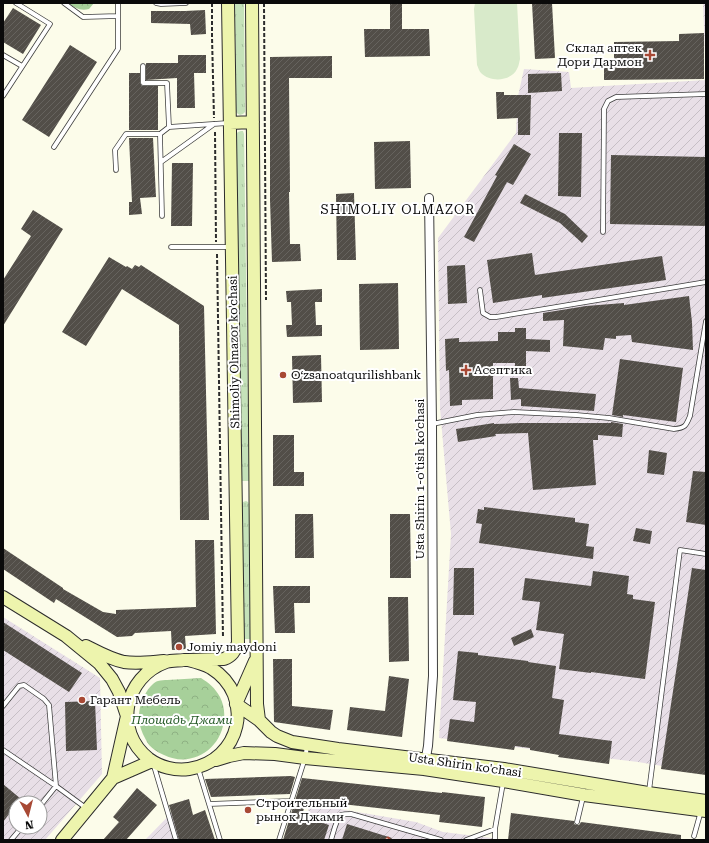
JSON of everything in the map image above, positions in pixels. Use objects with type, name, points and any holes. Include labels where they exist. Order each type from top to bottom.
[{"type":"main road","name":"Shimoliy Olmazor ko'chasi","points":[[188,660],[224,659],[233,653],[238,643],[228,3]]},
{"type":"main road","name":"Shimoliy Olmazor ko'chasi","points":[[252,3],[257,704],[259,720]]},
{"type":"main road","points":[[230,123],[253,122]]},
{"type":"main road","points":[[236,492],[256,492]]},
{"type":"main road","points":[[3,597],[66,636],[103,655],[117,660],[134,663],[188,660],[210,667],[219,674],[232,692],[238,715],[234,735],[222,754],[213,761],[198,768],[183,770],[167,768],[152,761],[144,755],[132,737],[119,692],[112,679],[99,663],[66,636]]},
{"type":"main road","name":"Shimoliy Olmazor ko'chasi","points":[[236,704],[257,656]]},
{"type":"main road","points":[[62,840],[113,778],[127,716],[128,704],[132,693],[146,674],[168,661]]},
{"type":"main road","name":"Usta Shirin ko'chasi","points":[[236,704],[259,720],[271,732],[292,742],[704,808]]},
{"type":"main road","name":"Usta Shirin ko'chasi","points":[[213,761],[244,753],[275,754],[305,758],[425,764]]},
{"type":"main road","points":[[113,778],[152,761]]},
{"type":"main road","name":"Usta Shirin ko'chasi","points":[[504,775],[584,795],[648,798]]},
{"type":"street","name":"Usta Shirin 1-o'tish ko'chasi","points":[[425,764],[428,746],[433,676],[429,198]]},
{"type":"lane","points":[[3,96],[50,24],[16,3]]},
{"type":"lane","points":[[64,3],[83,17],[118,16]]},
{"type":"lane","points":[[54,147],[118,48],[118,3]]},
{"type":"lane","points":[[156,3],[186,3]]},
{"type":"lane","points":[[3,54],[22,66]]},
{"type":"lane","points":[[143,66],[143,82],[168,83],[169,127]]},
{"type":"lane","points":[[603,232],[604,109],[608,101],[616,97],[706,94]]},
{"type":"lane","points":[[116,170],[115,150],[126,134],[160,134],[169,127],[230,123]]},
{"type":"lane","points":[[161,162],[215,124]]},
{"type":"lane","points":[[160,134],[162,216]]},
{"type":"lane","points":[[171,247],[232,247]]},
{"type":"lane","points":[[480,290],[483,313],[490,317],[496,317],[706,282]]},
{"type":"lane","points":[[432,424],[477,415],[514,412],[609,418],[674,429],[682,428],[687,424],[690,416],[706,321]]},
{"type":"lane","points":[[648,798],[680,550],[706,554]]},
{"type":"lane","points":[[3,706],[21,685],[24,685],[47,701],[50,705],[56,786],[48,796]]},
{"type":"lane","points":[[279,840],[308,744]]},
{"type":"lane","points":[[3,750],[88,810]]},
{"type":"lane","points":[[152,761],[176,840]]},
{"type":"lane","points":[[198,768],[220,840]]},
{"type":"lane","points":[[495,840],[495,829],[504,775]]},
{"type":"lane","points":[[577,822],[584,795]]},
{"type":"lane","points":[[209,804],[291,800]]},
{"type":"lane","points":[[694,836],[704,808]]},
{"type":"lane","points":[[331,840],[339,817],[346,814],[351,814],[441,840]]},
{"type":"lane","points":[[466,840],[495,829]]},
{"type":"path","points":[[212,3],[216,242]]},
{"type":"path","points":[[217,250],[223,638]]},
{"type":"shaded area","points":[[703,3],[706,3],[706,80]]},
{"type":"shaded area","points":[[524,69],[569,72],[571,88],[706,80],[706,756],[664,750],[662,766],[439,738],[451,534],[440,408],[438,238],[516,133],[518,96]]},
{"type":"shaded area","points":[[3,617],[100,678],[102,774],[45,840],[3,840]]},
{"type":"shaded area","points":[[185,799],[198,840],[145,840]]},
{"type":"shaded area","points":[[310,804],[416,822],[443,832],[508,840],[299,840]]},
{"type":"green space","points":[[68,3],[94,3],[89,9],[83,10],[75,8]]},
{"type":"green space","points":[[235,3],[244,3],[245,112],[240,115],[236,112]]},
{"type":"green space","points":[[475,3],[517,3],[520,59],[518,68],[514,73],[506,78],[495,79],[485,76],[481,73],[477,65]]},
{"type":"green space","points":[[243,131],[244,134],[249,481],[242,481],[236,134]]},
{"type":"green space","points":[[246,501],[249,504],[250,639],[244,639],[242,504]]},
{"type":"green space","name":"Площадь Джами","points":[[201,678],[216,691],[223,704],[224,718],[222,729],[218,738],[212,747],[195,757],[175,759],[164,755],[147,743],[143,734],[139,722],[141,703],[147,691],[156,682],[163,680]]},
{"type":"building","points":[[390,3],[402,3],[402,29],[429,29],[430,56],[365,57],[364,29],[390,29]]},
{"type":"building","points":[[532,3],[552,3],[555,58],[535,59]]},
{"type":"building","points":[[13,8],[41,25],[23,54],[3,42],[3,23]]},
{"type":"building","points":[[205,10],[206,34],[191,35],[190,24],[151,23],[151,11]]},
{"type":"building","points":[[704,33],[704,79],[604,80],[604,67],[614,67],[614,42],[679,41],[679,34]]},
{"type":"building","points":[[70,45],[97,62],[49,137],[22,120]]},
{"type":"building","points":[[178,55],[206,55],[206,73],[194,73],[195,108],[177,108],[177,78],[146,80],[146,63],[178,63]]},
{"type":"building","points":[[332,56],[332,78],[289,78],[290,244],[300,244],[301,261],[272,262],[270,200],[270,57]]},
{"type":"building","points":[[129,73],[140,73],[140,83],[142,86],[158,86],[158,130],[129,130]]},
{"type":"building","points":[[561,73],[562,91],[528,93],[528,74]]},
{"type":"building","points":[[496,92],[504,92],[504,95],[531,95],[530,135],[518,135],[518,118],[497,119]]},
{"type":"building","points":[[559,133],[582,133],[581,197],[558,196]]},
{"type":"building","points":[[129,138],[153,138],[156,197],[140,198],[142,214],[129,215],[129,202],[132,202]]},
{"type":"building","points":[[410,141],[411,188],[375,189],[374,142]]},
{"type":"building","points":[[514,144],[531,154],[513,185],[507,182],[474,242],[464,237],[497,176],[495,175]]},
{"type":"building","points":[[611,155],[706,157],[706,226],[610,224]]},
{"type":"building","points":[[172,163],[193,163],[192,226],[171,226]]},
{"type":"building","points":[[354,193],[356,260],[337,260],[336,194]]},
{"type":"building","points":[[525,194],[565,214],[588,236],[582,243],[560,223],[520,203]]},
{"type":"building","points":[[33,210],[63,229],[3,326],[3,280],[31,236],[21,229]]},
{"type":"building","points":[[532,253],[535,275],[662,256],[666,280],[542,298],[542,295],[493,303],[487,260]]},
{"type":"building","points":[[109,257],[132,269],[135,265],[139,267],[141,265],[204,306],[209,520],[180,520],[179,325],[122,289],[86,346],[62,332]]},
{"type":"building","points":[[465,265],[467,303],[448,304],[447,266]]},
{"type":"building","points":[[398,283],[399,349],[360,350],[359,284]]},
{"type":"building","points":[[322,289],[322,302],[315,302],[316,325],[322,325],[322,336],[287,337],[286,325],[292,325],[291,302],[287,302],[286,291]]},
{"type":"building","points":[[689,296],[693,350],[632,342],[631,335],[616,336],[616,339],[605,338],[603,350],[563,346],[564,320],[543,321],[543,313],[586,306],[624,303],[624,305]]},
{"type":"building","points":[[515,328],[526,328],[526,339],[550,340],[550,352],[526,351],[526,370],[515,370],[515,363],[493,363],[493,399],[462,400],[462,405],[450,406],[449,370],[446,371],[445,339],[459,338],[459,342],[498,341],[498,332],[515,332]]},
{"type":"building","points":[[321,355],[322,402],[293,403],[292,356]]},
{"type":"building","points":[[620,359],[683,368],[676,422],[612,415]]},
{"type":"building","points":[[510,378],[518,378],[519,388],[596,394],[594,411],[521,406],[521,399],[511,400]]},
{"type":"building","points":[[611,422],[623,424],[622,437],[598,435],[598,440],[593,440],[596,485],[533,490],[528,433],[495,434],[496,436],[458,442],[456,429],[494,423]]},
{"type":"building","points":[[273,435],[294,435],[294,472],[304,472],[304,486],[273,486]]},
{"type":"building","points":[[649,450],[667,453],[664,475],[647,473]]},
{"type":"building","points":[[693,471],[706,472],[706,525],[686,522]]},
{"type":"building","points":[[484,507],[575,518],[575,522],[589,524],[586,546],[594,547],[593,559],[479,543],[482,524],[476,523],[478,509],[484,510]]},
{"type":"building","points":[[295,514],[313,514],[314,558],[295,558]]},
{"type":"building","points":[[390,514],[410,514],[411,578],[390,578]]},
{"type":"building","points":[[636,528],[652,531],[650,544],[633,541]]},
{"type":"building","points":[[195,540],[214,540],[216,634],[185,636],[186,649],[172,650],[171,631],[135,633],[132,636],[117,637],[56,599],[54,603],[3,569],[3,548],[63,589],[103,612],[116,614],[116,610],[196,607]]},
{"type":"building","points":[[454,568],[474,568],[474,615],[453,615]]},
{"type":"building","points":[[692,568],[706,570],[706,775],[661,769]]},
{"type":"building","points":[[593,571],[629,576],[627,594],[633,595],[633,599],[655,602],[645,679],[559,669],[564,634],[536,630],[540,602],[522,600],[525,578],[591,586]]},
{"type":"building","points":[[273,586],[310,586],[310,603],[294,603],[295,633],[275,633]]},
{"type":"building","points":[[388,597],[408,597],[409,661],[389,662]]},
{"type":"building","points":[[3,622],[82,673],[69,692],[3,650]]},
{"type":"building","points":[[531,629],[534,637],[514,646],[511,638]]},
{"type":"building","points":[[458,651],[556,666],[552,698],[564,700],[559,734],[612,741],[609,764],[558,757],[559,755],[530,750],[530,748],[515,746],[514,750],[447,741],[450,719],[474,722],[476,702],[453,700]]},
{"type":"building","points":[[273,659],[292,659],[292,706],[333,710],[330,730],[274,722]]},
{"type":"building","points":[[389,676],[409,679],[402,737],[347,730],[350,707],[385,711]]},
{"type":"building","points":[[95,701],[97,750],[66,751],[65,702]]},
{"type":"building","points":[[295,777],[290,794],[211,797],[205,779]]},
{"type":"building","points":[[302,778],[485,797],[482,827],[439,822],[440,815],[306,800],[302,816],[329,825],[324,840],[283,840]]},
{"type":"building","points":[[3,784],[16,795],[8,795],[8,815],[3,822]]},
{"type":"building","points":[[137,788],[157,805],[126,840],[103,840],[119,822],[113,817]]},
{"type":"building","points":[[189,799],[193,815],[205,810],[215,840],[179,840],[169,805]]},
{"type":"building","points":[[511,813],[574,821],[574,824],[577,825],[581,822],[681,835],[681,840],[508,840]]},
{"type":"building","points":[[347,824],[392,838],[391,840],[342,840]]},
{"type":"place","name":"Склад аптек Дори Дармон","points":[[650,55]]},
{"type":"place","name":"Асептика","points":[[466,370]]},
{"type":"place","name":"Oʻzsanoatqurilishbank","points":[[283,375]]},
{"type":"place","name":"Jomiy maydoni","points":[[179,647]]},
{"type":"place","name":"Гарант Мебель","points":[[82,700]]},
{"type":"place","name":"Строительный рынок Джами","points":[[248,810]]},
{"type":"district","name":"SHIMOLIY OLMAZOR","points":[[398,209]]}]
